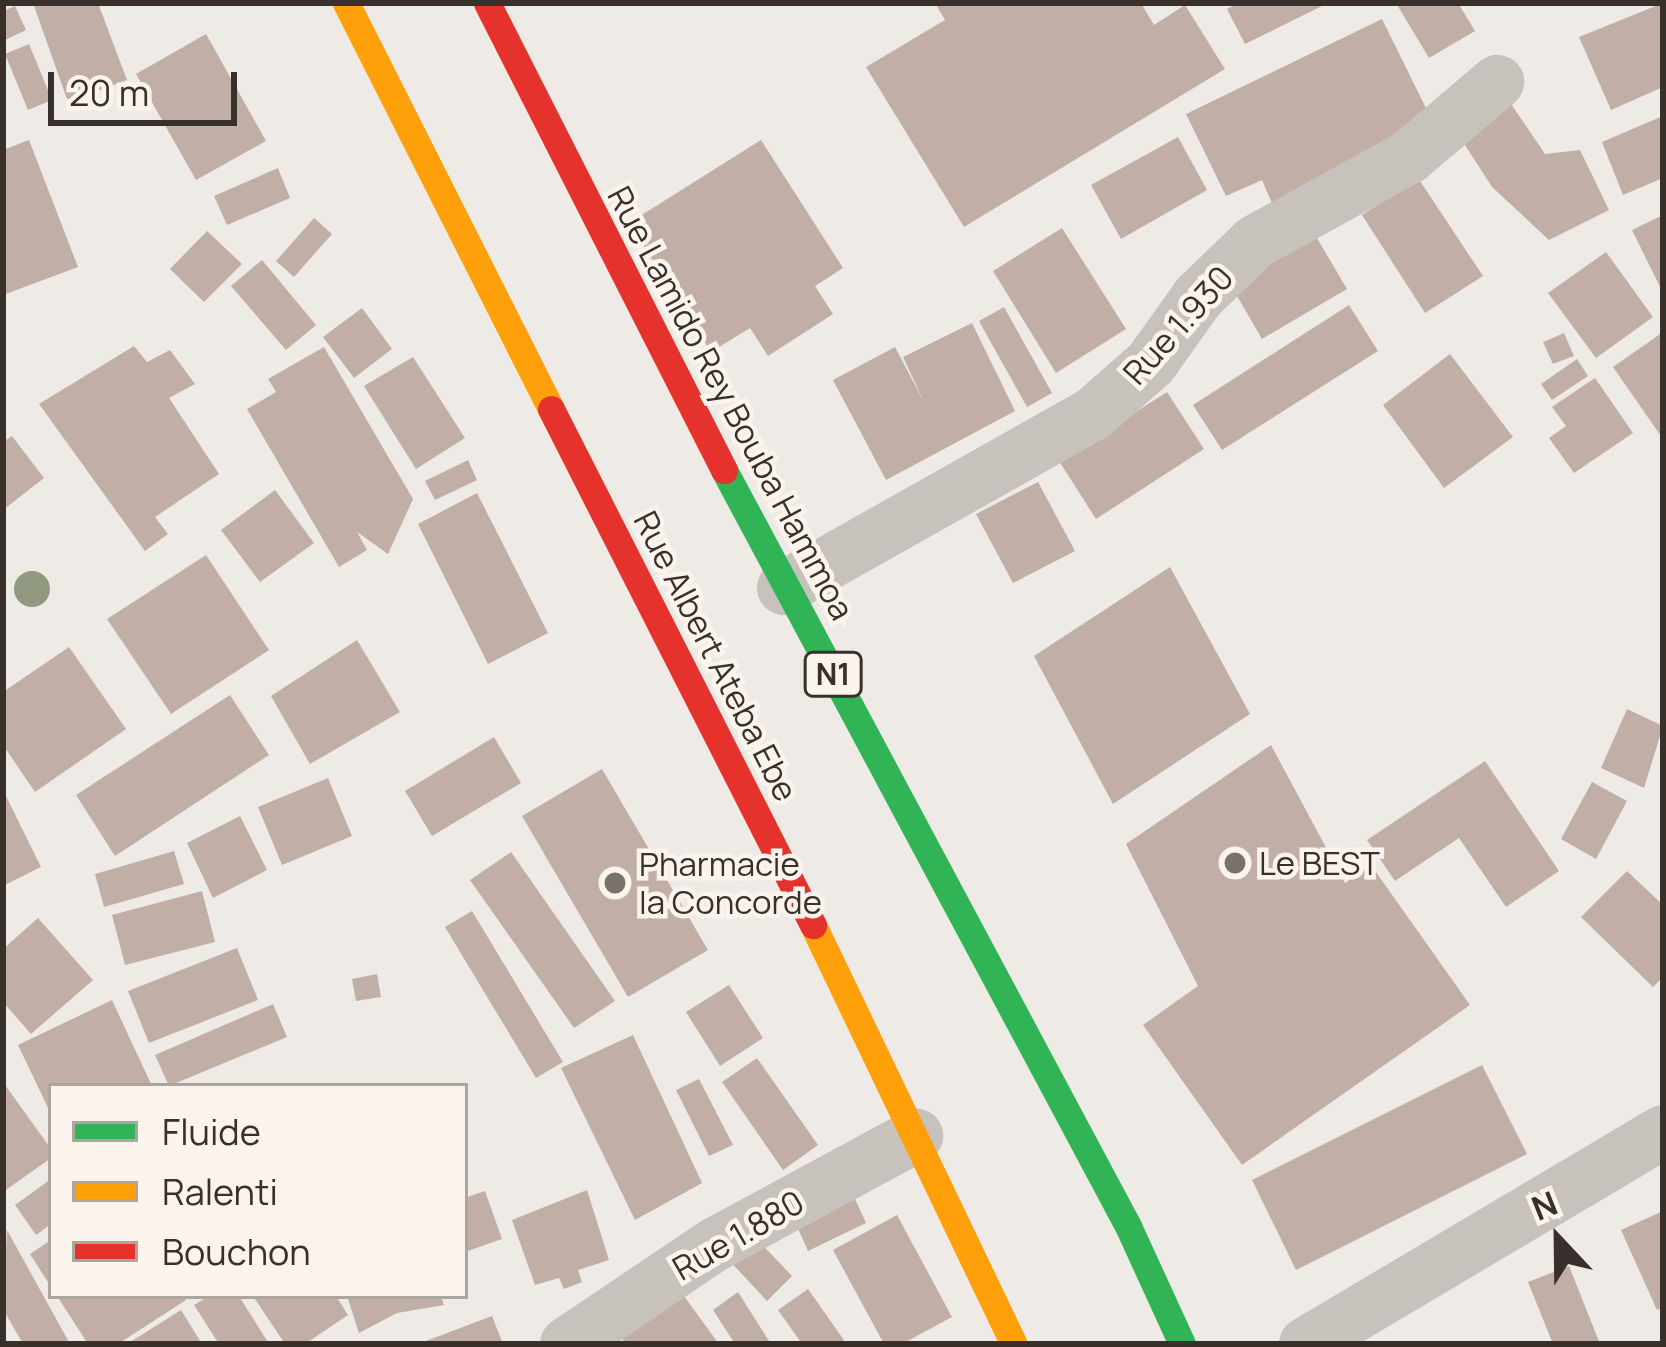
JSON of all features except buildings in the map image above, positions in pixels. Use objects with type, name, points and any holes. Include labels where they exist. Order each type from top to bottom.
[{"type":"highway","name":"Rue Albert Ateba Ebe","points":[[346,3],[916,1136],[1014,1344]]},
{"type":"highway","name":"Rue Lamido Rey Bouba Hammoa","points":[[487,3],[784,587],[1129,1226],[1183,1344]]},
{"type":"street","name":"Rue 1.930","points":[[784,587],[1093,413],[1151,363],[1198,297],[1255,242],[1409,157],[1497,82]]},
{"type":"street","points":[[1306,1344],[1663,1132]]},
{"type":"street","name":"Rue 1.880","points":[[568,1344],[714,1245],[916,1136]]},
{"type":"traffic: fast","points":[[724,470],[1128,1226],[1182,1344]]},
{"type":"traffic: slow","points":[[346,3],[551,409]]},
{"type":"traffic: slow","points":[[813,925],[1014,1344]]},
{"type":"traffic: jam","points":[[487,3],[724,470]]},
{"type":"traffic: jam","points":[[551,409],[813,925]]},
{"type":"place","name":"Le BEST","points":[[1235,863]]},
{"type":"place","name":"Pharmacie la Concorde","points":[[615,883]]}]
